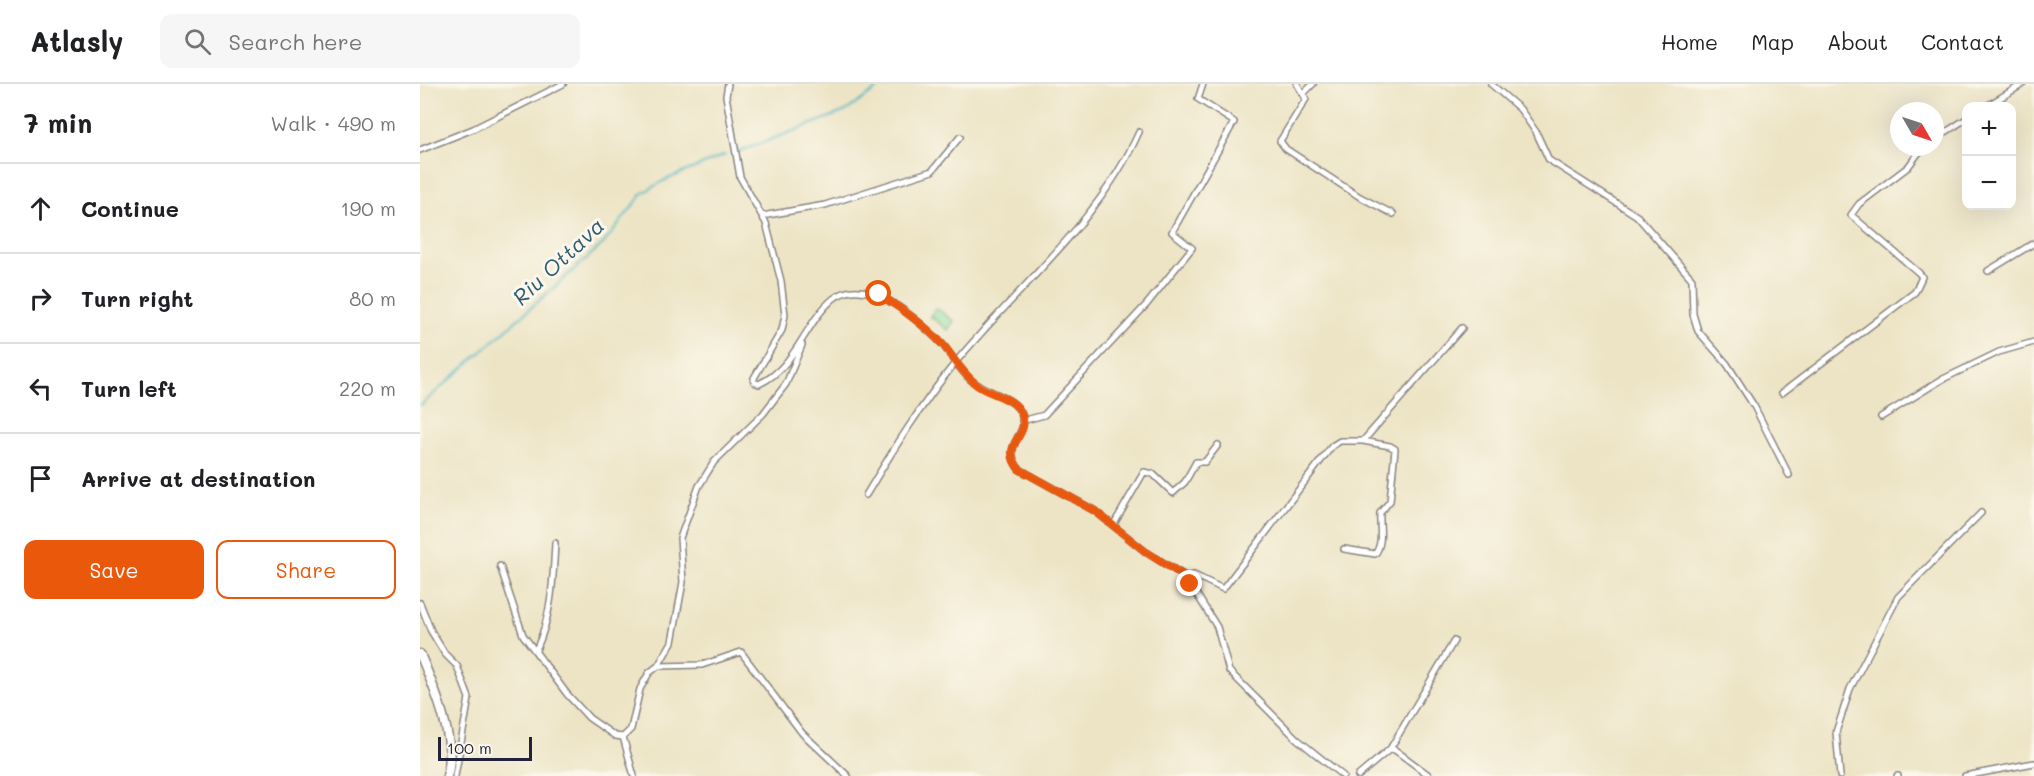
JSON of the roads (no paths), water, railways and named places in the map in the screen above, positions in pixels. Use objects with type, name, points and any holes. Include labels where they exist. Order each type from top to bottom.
[{"type":"main road","points":[[420,654],[447,731],[449,770],[447,776]]},
{"type":"street","points":[[420,150],[473,129],[563,84]]},
{"type":"street","points":[[728,84],[726,96],[740,177],[762,216],[781,281],[785,315],[782,330],[754,378],[754,382],[759,384],[768,380],[803,341]]},
{"type":"street","points":[[1022,421],[1044,415],[1148,303],[1192,248],[1172,232],[1234,122],[1198,99],[1203,84]]},
{"type":"street","points":[[1297,84],[1306,99],[1280,141],[1353,193],[1393,214]]},
{"type":"street","points":[[1303,94],[1313,84]]},
{"type":"street","points":[[1491,84],[1520,109],[1536,132],[1549,160],[1637,216],[1692,279],[1693,314],[1698,331],[1727,364],[1754,406],[1789,475]]},
{"type":"street","points":[[1994,102],[2023,84]]},
{"type":"street","points":[[1944,133],[1962,122]]},
{"type":"street","points":[[866,495],[914,418],[955,363],[1072,232],[1124,165],[1139,132]]},
{"type":"street","points":[[762,216],[825,206],[932,171],[942,162],[960,137]]},
{"type":"street","points":[[1782,393],[1915,292],[1920,285],[1922,277],[1919,273],[1851,216],[1859,204],[1908,167],[1916,156]]},
{"type":"street","points":[[1988,271],[2034,243]]},
{"type":"street","points":[[500,566],[524,635],[567,694],[589,718],[615,736],[627,736],[631,729],[639,689],[649,673],[658,666],[672,642],[683,582],[680,538],[699,486],[714,462],[764,414],[786,384],[803,341],[815,320],[835,298],[859,290],[879,294],[897,306],[943,345],[955,363],[980,387],[1015,404],[1023,428],[1011,448],[1012,460],[1019,469],[1095,511],[1146,552],[1186,577],[1216,627],[1229,671],[1297,739],[1343,776]]},
{"type":"street","points":[[1363,441],[1462,328]]},
{"type":"street","points":[[1881,417],[1941,380],[1999,352],[2034,342]]},
{"type":"street","points":[[1186,577],[1194,576],[1224,589],[1332,446],[1340,441],[1363,441],[1390,446],[1395,449],[1390,501],[1380,513],[1381,538],[1375,554],[1344,549]]},
{"type":"street","points":[[1114,524],[1144,472],[1153,474],[1173,493],[1185,482],[1196,462],[1205,462],[1218,445]]},
{"type":"street","points":[[1840,776],[1836,732],[1850,689],[1898,597],[1981,513]]},
{"type":"street","points":[[536,650],[546,626],[553,592],[555,543]]},
{"type":"street","points":[[420,603],[431,631],[445,654],[457,666],[468,698],[455,776]]},
{"type":"street","points":[[1358,776],[1390,749],[1454,641]]},
{"type":"street","points":[[658,666],[702,665],[741,652],[802,734],[848,776]]},
{"type":"street","points":[[623,737],[634,776]]},
{"type":"street","points":[[1390,749],[1409,759],[1430,776]]},
{"type":"street","points":[[1965,776],[2034,763]]},
{"type":"waterway","name":"Riu Ottava","points":[[738,152],[846,111],[884,84]]},
{"type":"waterway","name":"Riu Ottava","points":[[420,406],[604,243],[643,193],[663,181],[725,155]]}]
